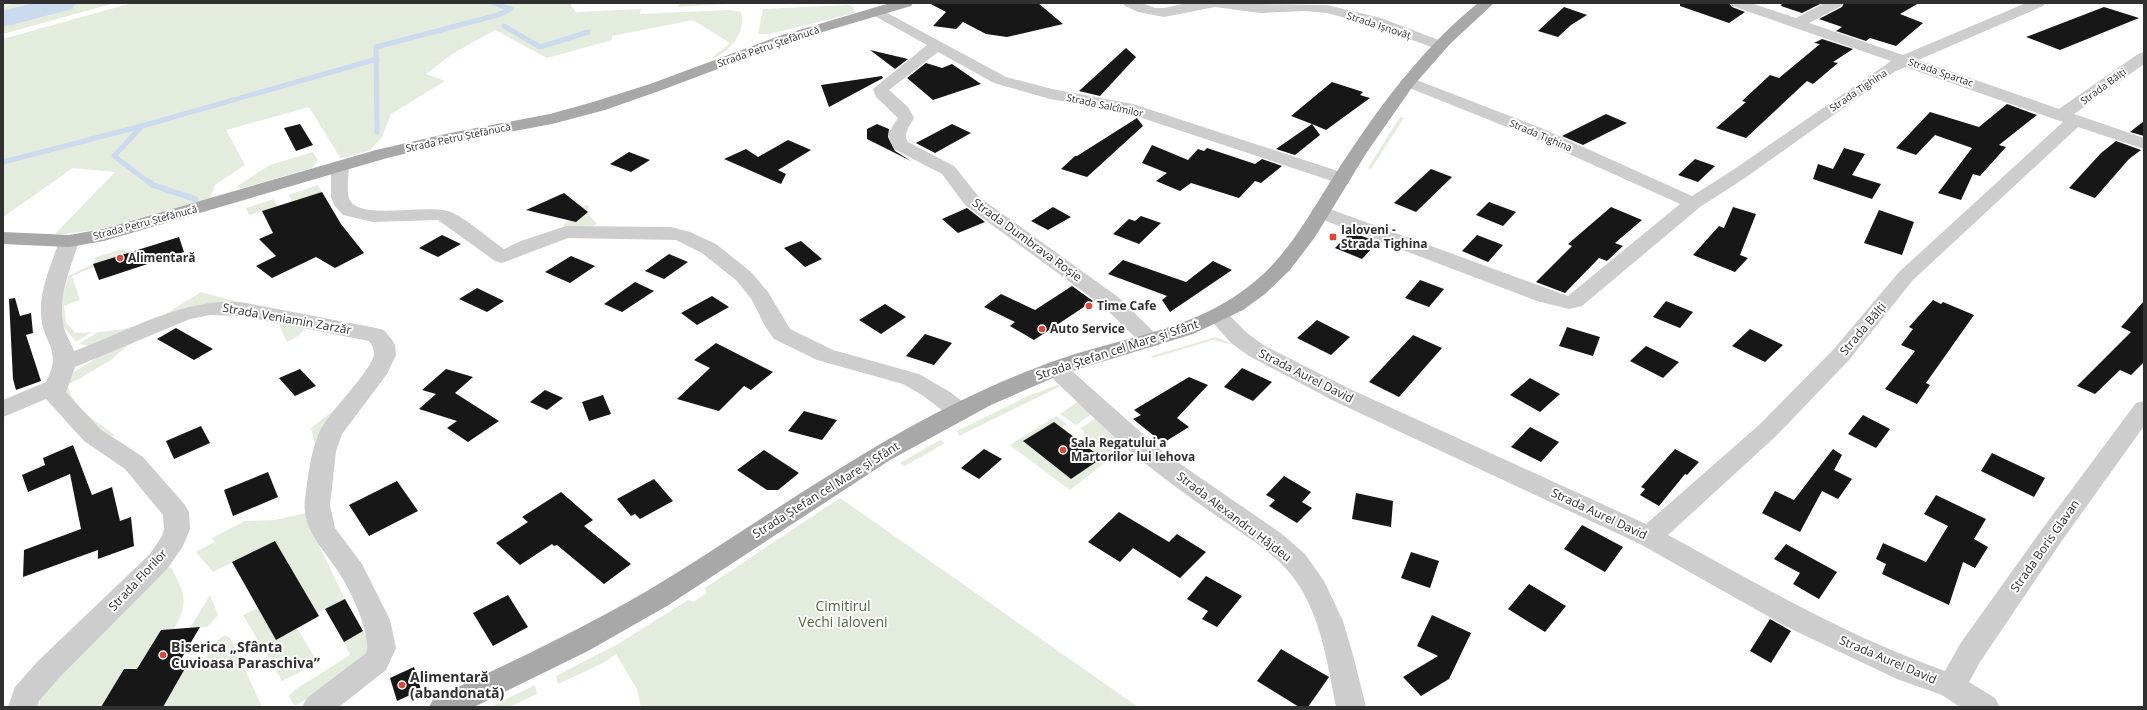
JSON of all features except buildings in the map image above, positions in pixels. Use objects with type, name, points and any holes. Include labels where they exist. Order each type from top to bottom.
[{"type":"main road","name":"Strada Petru Ștefănucă","points":[[3,238],[69,241],[149,223],[340,166],[450,138],[552,119],[599,106],[656,87],[745,52],[906,3]]},
{"type":"main road","name":"Strada Ștefan cel Mare și Sfânt","points":[[444,707],[540,663],[596,633],[658,597],[879,454],[959,411],[1055,368],[1151,340],[1218,316],[1244,301],[1262,288],[1281,267],[1320,212],[1384,111],[1439,45],[1461,24],[1487,3]]},
{"type":"street","name":"Strada Ișnovăț","points":[[1130,3],[1143,10],[1156,13],[1174,12],[1212,3],[1266,9],[1302,7],[1322,8],[1361,18],[1439,45]]},
{"type":"street","name":"Strada Spartac","points":[[1737,3],[1906,60],[2144,144]]},
{"type":"street","points":[[1798,23],[1836,3]]},
{"type":"street","name":"Strada Tighina","points":[[1320,212],[1529,291],[1569,304],[1575,301],[1693,203],[1739,174],[1870,82],[1906,60],[2038,3]]},
{"type":"street","name":"Strada Salcîmilor","points":[[878,12],[937,44],[981,71],[1023,88],[1127,108],[1341,178]]},
{"type":"street","name":"Strada Dumbrava Roșie","points":[[937,44],[881,89],[882,94],[902,111],[906,118],[897,134],[897,140],[902,146],[948,170],[972,201],[1111,302],[1151,340]]},
{"type":"street","name":"Strada Bălți","points":[[1649,537],[1767,431],[1831,366],[1906,276],[2069,117],[2144,57]]},
{"type":"street","name":"Strada Tighina","points":[[1408,82],[1535,132],[1693,203]]},
{"type":"street","points":[[340,166],[340,196],[343,205],[349,211],[381,216],[437,214],[445,216],[502,257],[528,244],[566,232],[671,233],[688,237],[708,247],[744,276],[762,298],[773,322],[782,334],[809,350],[837,360],[910,379],[925,386],[959,411]]},
{"type":"street","points":[[3,409],[54,387],[65,363],[63,350],[52,324],[50,308],[51,294],[69,241]]},
{"type":"street","name":"Strada Veniamin Zarzăr","points":[[65,363],[103,349],[175,315],[201,308],[219,307],[241,309],[376,335],[384,345],[385,355],[379,369],[346,410],[331,432],[324,451],[317,505],[319,521],[324,533],[353,572],[376,620],[382,648],[376,661],[317,707]]},
{"type":"street","name":"Strada Aurel David","points":[[1218,316],[1239,338],[1257,351],[1342,395],[1649,537],[1797,619],[1907,670],[1952,686],[1985,707]]},
{"type":"street","name":"Strada Alexandru Hâjdeu","points":[[1055,368],[1148,452],[1218,505],[1274,543],[1291,557],[1305,573],[1325,609],[1339,652],[1351,707]]},
{"type":"street","name":"Strada Florilor","points":[[23,707],[24,696],[48,670],[140,581],[159,560],[174,539],[177,529],[176,512],[134,462],[92,435],[57,399],[54,387]]},
{"type":"street","name":"Strada Boris Glavan","points":[[1952,686],[1970,653],[2047,542],[2144,409]]},
{"type":"green space","points":[[15,3],[115,3],[3,34],[3,6]]},
{"type":"green space","points":[[132,3],[572,3],[571,6],[576,12],[641,9],[640,14],[730,10],[741,12],[742,19],[739,34],[735,41],[724,53],[710,59],[730,43],[693,20],[612,36],[612,40],[547,58],[495,30],[452,54],[426,74],[445,81],[391,114],[382,137],[370,150],[341,159],[309,107],[226,130],[245,165],[215,185],[210,198],[98,230],[54,235],[115,172],[73,168],[3,217],[3,39]]},
{"type":"green space","points":[[679,3],[743,3],[678,7]]},
{"type":"green space","points":[[848,5],[853,7],[855,13],[769,34],[758,34],[763,9]]},
{"type":"green space","points":[[1400,117],[1404,118],[1371,169],[1368,168]]},
{"type":"green space","points":[[313,152],[318,160],[312,168],[243,188],[236,187],[270,165]]},
{"type":"green space","points":[[318,185],[322,192],[292,201],[289,195]]},
{"type":"green space","points":[[274,199],[277,206],[249,215],[246,208]]},
{"type":"green space","points":[[585,205],[589,206],[587,210],[589,215],[597,224],[590,228],[563,226]]},
{"type":"green space","points":[[123,249],[130,252],[94,264],[94,267],[72,276],[80,300],[64,306],[66,322],[75,333],[92,332],[76,342],[59,321],[59,310],[68,276],[93,264],[96,257]]},
{"type":"green space","points":[[201,292],[261,308],[228,304],[88,346],[79,344],[98,332],[118,330],[153,322]]},
{"type":"green space","points":[[278,322],[305,329],[298,336],[287,342]]},
{"type":"green space","points":[[151,332],[128,345],[111,360],[68,385],[74,401],[94,420],[115,435],[111,436],[84,418],[64,395],[69,375],[115,347]]},
{"type":"green space","points":[[1216,337],[1234,345],[1213,340],[1153,358],[1151,356]]},
{"type":"green space","points":[[1057,385],[1061,386],[959,436],[957,431],[1028,396]]},
{"type":"green space","points":[[1079,401],[1093,413],[1076,425],[1060,414]]},
{"type":"green space","points":[[342,404],[317,451],[311,428]]},
{"type":"green space","points":[[1056,416],[1067,424],[1062,428],[1054,422],[1024,441],[1071,479],[1101,458],[1080,442],[1083,440],[1084,431],[1080,429],[1097,417],[1129,444],[1070,490],[1010,445]]},
{"type":"green space","points":[[940,440],[945,443],[905,466],[900,463]]},
{"type":"green space","name":"Cimitirul Vechi Ialoveni","points":[[840,498],[1138,707],[641,707],[637,689],[616,654],[603,663],[558,684],[556,676],[618,644],[688,600],[693,602],[707,593],[705,588]]},
{"type":"green space","points":[[306,513],[306,519],[345,599],[317,613],[275,541],[213,572],[196,552],[215,542],[212,538],[245,521],[275,520]]},
{"type":"green space","points":[[171,567],[182,591],[184,604],[182,612],[174,629],[161,630],[140,668],[124,669],[101,707],[40,707],[40,695],[160,573]]},
{"type":"green space","points":[[210,595],[218,615],[207,627],[190,628]]},
{"type":"green space","points":[[258,608],[276,640],[297,628],[318,663],[282,681],[243,615]]},
{"type":"green space","points":[[363,631],[368,639],[368,658],[295,706],[289,696],[296,689],[350,655],[344,642]]},
{"type":"green space","points":[[225,635],[231,639],[262,707],[163,707],[187,665],[203,664],[219,639]]},
{"type":"green space","points":[[535,685],[537,694],[509,707],[490,707]]},
{"type":"waterway","points":[[3,19],[63,3]]},
{"type":"waterway","points":[[376,59],[376,47],[498,15],[511,9],[493,3]]},
{"type":"waterway","points":[[504,26],[540,47],[588,32]]},
{"type":"waterway","points":[[142,126],[376,59]]},
{"type":"waterway","points":[[376,59],[377,132]]},
{"type":"waterway","points":[[3,162],[142,126]]},
{"type":"waterway","points":[[142,126],[114,156],[150,183]]},
{"type":"waterway","points":[[149,182],[153,185],[195,199]]},
{"type":"place","name":"Ialoveni - Strada Tighina","points":[[1333,237]]},
{"type":"place","name":"Alimentară","points":[[120,258]]},
{"type":"place","name":"Time Cafe","points":[[1089,306]]},
{"type":"place","name":"Auto Service","points":[[1042,329]]},
{"type":"place","name":"Sala Regatului a Martorilor lui Iehova","points":[[1063,450]]},
{"type":"place","name":"Biserica „Sfânta Cuvioasa Paraschiva”","points":[[163,655]]},
{"type":"place","name":"Alimentară (abandonată)","points":[[402,685]]}]
